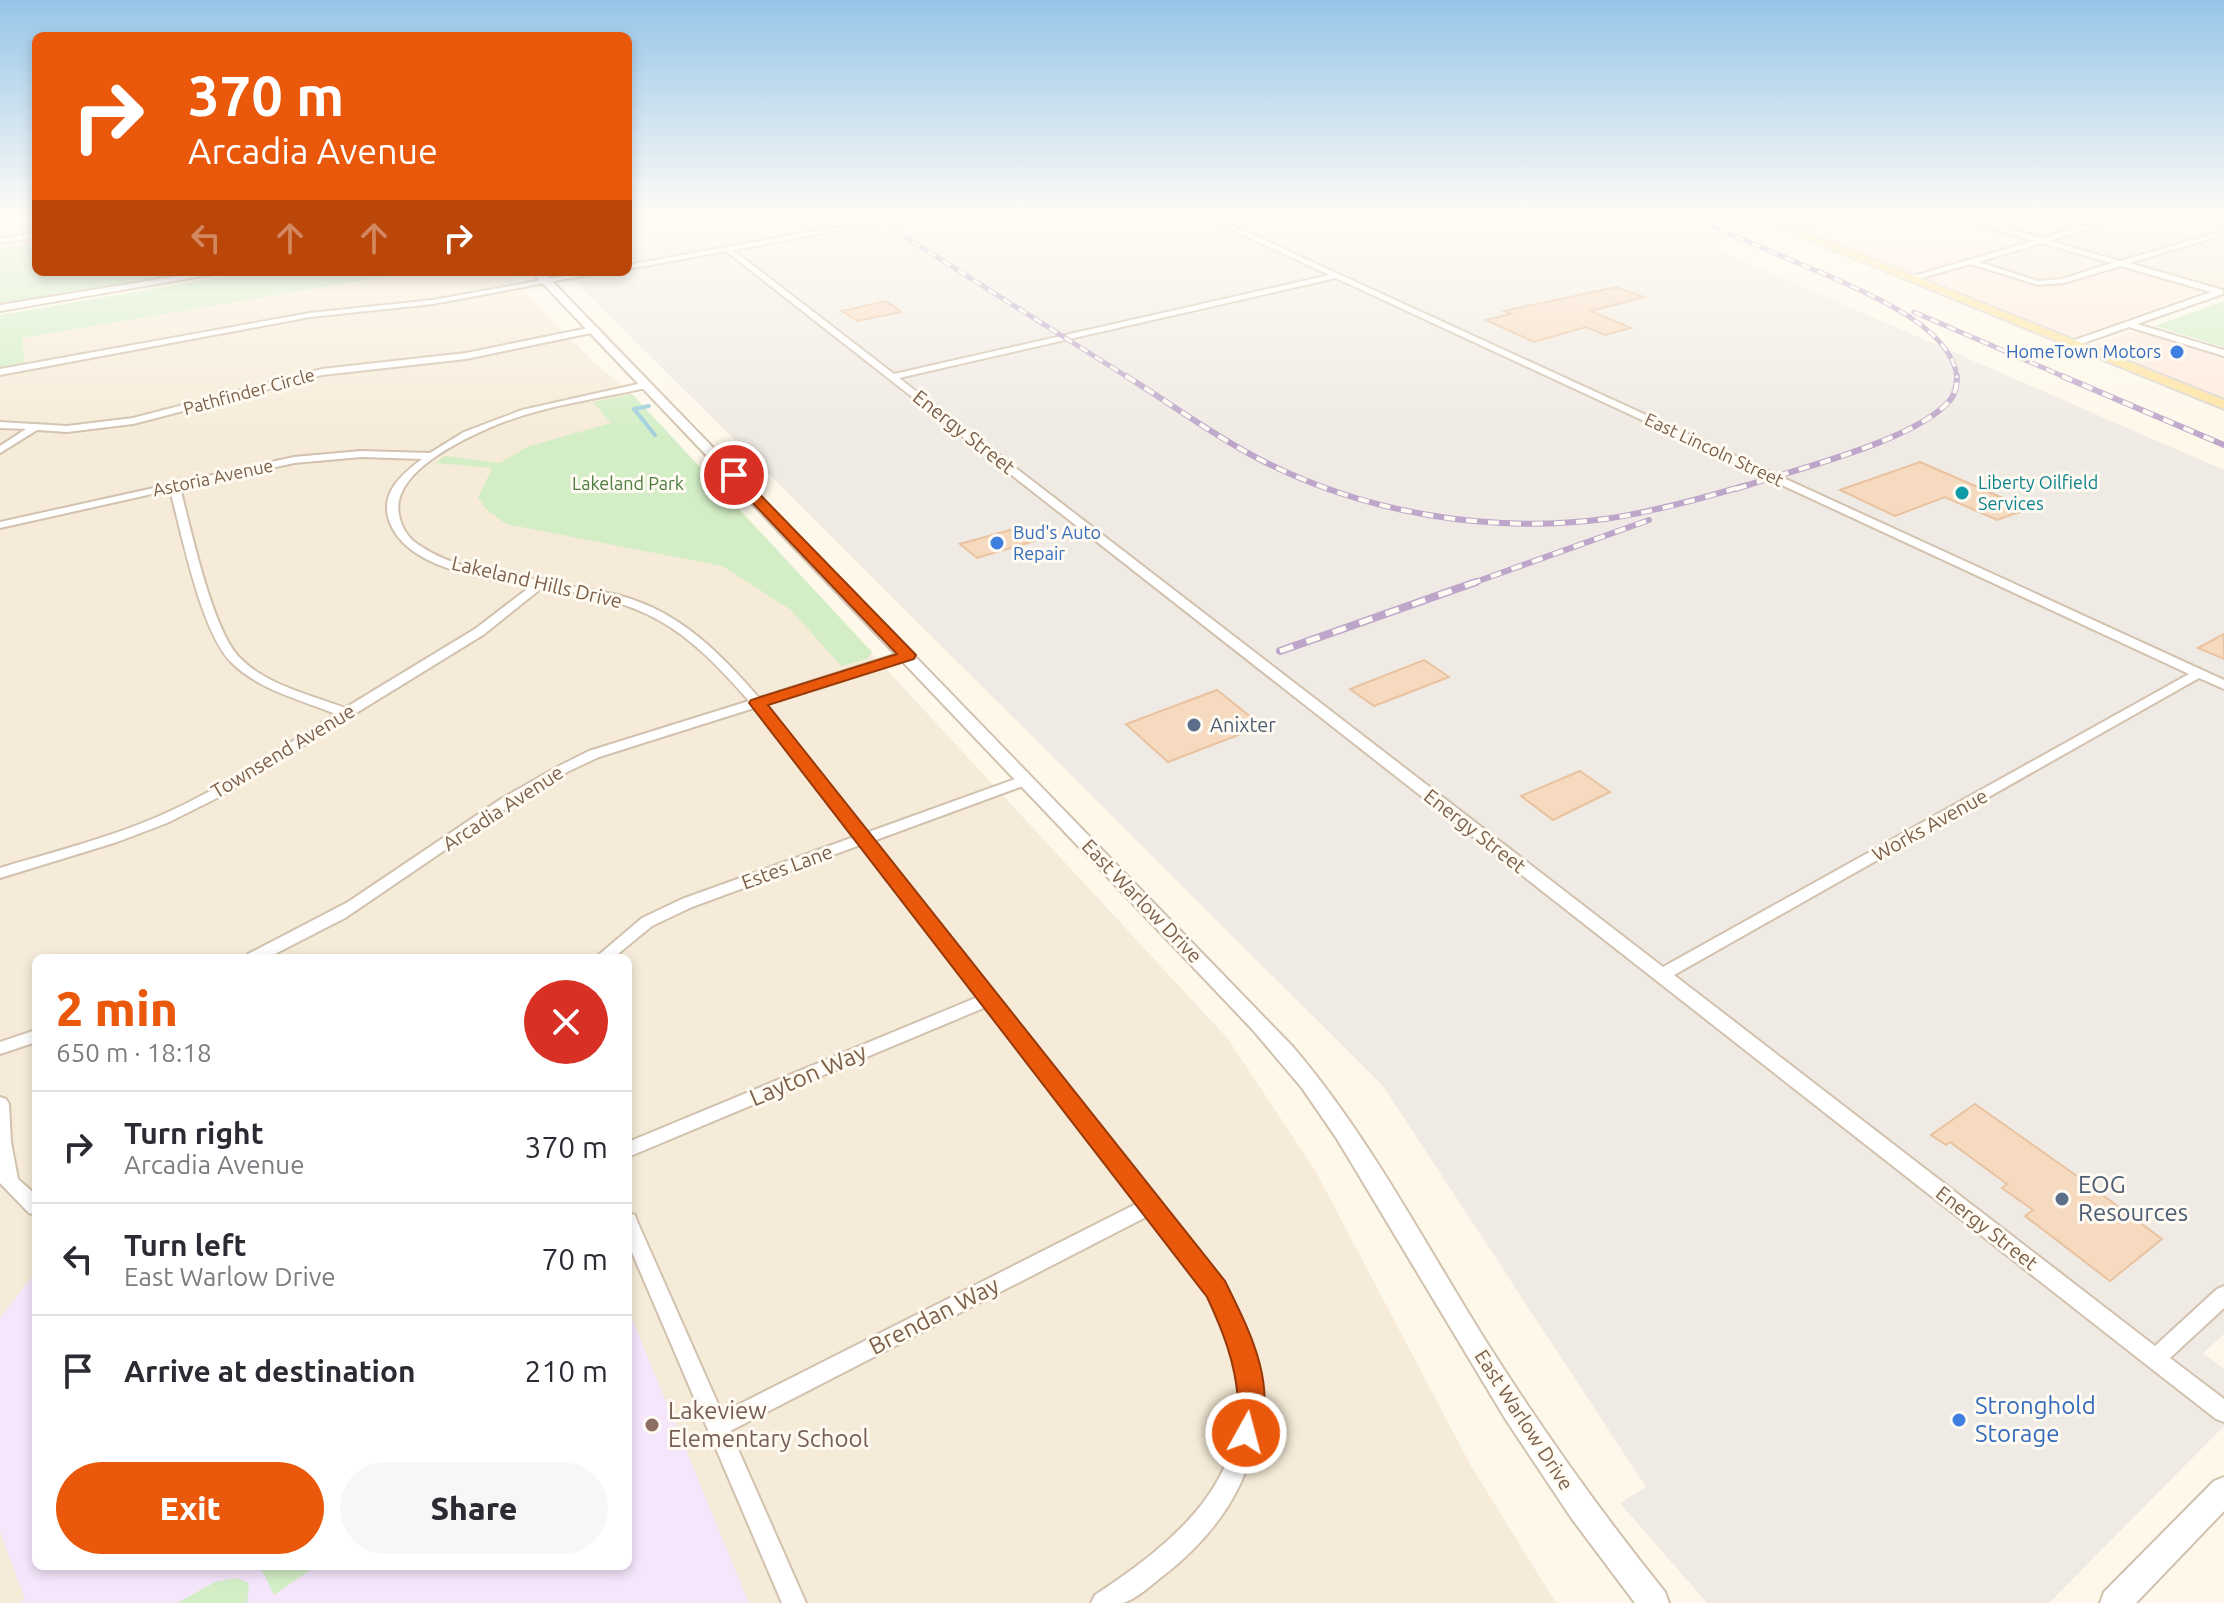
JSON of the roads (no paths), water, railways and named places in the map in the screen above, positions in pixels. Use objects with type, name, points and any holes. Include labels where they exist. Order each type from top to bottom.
[{"type":"main road","points":[[1939,290],[2224,405]]},
{"type":"street","points":[[0,308],[112,290]]},
{"type":"street","points":[[0,372],[310,315],[433,302],[486,290]]},
{"type":"street","name":"East Warlow Drive","points":[[554,290],[1260,1023],[1324,1101],[1393,1204],[1473,1344],[1598,1534],[1654,1603]]},
{"type":"street","name":"Energy Street","points":[[780,290],[2224,1412]]},
{"type":"street","points":[[893,377],[1275,290]]},
{"type":"street","name":"East Lincoln Street","points":[[1365,290],[2224,685]]},
{"type":"street","points":[[2072,344],[2222,291]]},
{"type":"street","points":[[2129,323],[2224,353]]},
{"type":"street","name":"Pathfinder Circle","points":[[0,425],[34,429],[133,421],[322,372],[466,356],[593,330]]},
{"type":"street","name":"Lakeland Hills Drive","points":[[647,385],[513,416],[461,436],[406,476],[392,498],[392,519],[403,537],[423,553],[455,566],[611,596],[680,625],[708,646],[757,703],[1216,1289],[1242,1342],[1252,1402],[1240,1463],[1207,1522],[1153,1573],[1103,1603]]},
{"type":"street","points":[[0,450],[34,429]]},
{"type":"street","name":"Astoria Avenue","points":[[0,525],[294,460],[361,454],[430,456]]},
{"type":"street","points":[[174,486],[216,628],[232,658],[260,679],[346,713]]},
{"type":"street","name":"Townsend Avenue","points":[[0,873],[112,839],[162,820],[218,792],[479,632],[543,582]]},
{"type":"street","name":"Arcadia Avenue","points":[[262,954],[363,900],[558,770],[594,754],[908,655]]},
{"type":"street","name":"Works Avenue","points":[[1660,976],[2199,673]]},
{"type":"street","name":"Estes Lane","points":[[608,954],[647,922],[687,903],[1026,780]]},
{"type":"street","name":"Layton Way","points":[[632,1148],[988,1000]]},
{"type":"street","points":[[0,1048],[32,1037]]},
{"type":"street","points":[[0,1104],[9,1182],[32,1203]]},
{"type":"street","name":"Brendan Way","points":[[717,1427],[1152,1205]]},
{"type":"street","points":[[632,1230],[794,1603]]},
{"type":"street","points":[[2155,1359],[2224,1295]]},
{"type":"street","points":[[2115,1603],[2224,1491]]},
{"type":"street","points":[[1598,1534],[1636,1603]]},
{"type":"waterway","points":[[649,406],[634,409],[655,435]]},
{"type":"railway","points":[[989,290],[1129,378]]},
{"type":"railway","points":[[1859,290],[1901,312],[1939,341],[1951,359],[1957,378]]},
{"type":"railway","points":[[1914,312],[2067,378]]},
{"type":"railway","points":[[1126,376],[1261,460],[1342,494],[1428,515],[1517,524],[1605,519],[1676,505],[1747,485]]},
{"type":"railway","points":[[2062,376],[2224,445]]},
{"type":"railway","points":[[1736,489],[1851,453],[1911,428],[1951,399],[1957,378]]},
{"type":"railway","points":[[1470,584],[1649,520]]},
{"type":"railway","points":[[1280,651],[1476,582]]},
{"type":"place","name":"HomeTown Motors","points":[[2177,352]]},
{"type":"place","name":"Liberty Oilfield Services","points":[[1962,493]]},
{"type":"place","name":"Bud's Auto Repair","points":[[997,543]]},
{"type":"place","name":"Anixter","points":[[1194,725]]},
{"type":"place","name":"EOG Resources","points":[[2062,1199]]},
{"type":"place","name":"Stronghold Storage","points":[[1959,1420]]},
{"type":"place","name":"Lakeview Elementary School","points":[[652,1425]]},
{"type":"park label","name":"Lakeland Park","points":[[628,484]]}]
